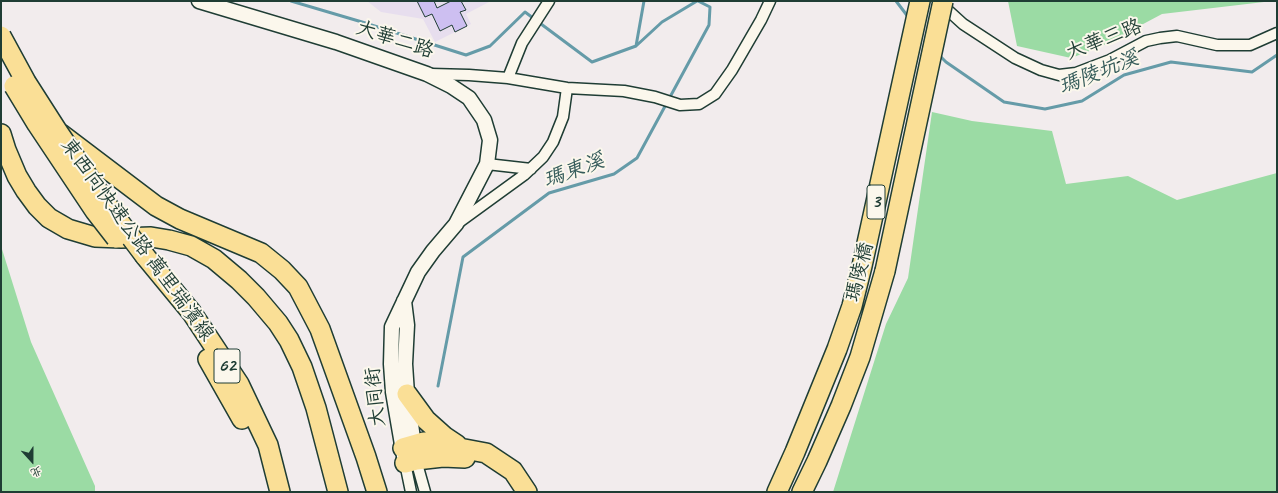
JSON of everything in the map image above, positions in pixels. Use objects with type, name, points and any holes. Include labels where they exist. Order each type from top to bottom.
[{"type":"highway","name":"瑪陵橋","points":[[777,492],[817,399],[852,306],[920,1]]},
{"type":"highway","name":"瑪陵橋","points":[[802,492],[841,406],[860,357],[885,271],[943,1]]},
{"type":"highway","name":"東西向快速公路 萬里瑞濱線","points":[[1,36],[26,82],[112,212],[145,256],[192,313],[239,384],[268,445],[280,492]]},
{"type":"highway","name":"東西向快速公路 萬里瑞濱線","points":[[1,62],[37,124],[95,211],[185,324],[208,359],[252,437],[267,481],[268,492]]},
{"type":"highway","points":[[58,132],[156,206],[180,219],[261,253],[282,270],[298,287],[320,329],[377,492]]},
{"type":"highway","points":[[1,134],[17,176],[26,191],[49,218],[68,229],[95,237],[151,237],[191,246],[214,259],[239,280],[256,297],[278,323],[289,340],[302,367],[316,408],[338,492]]},
{"type":"highway","points":[[407,394],[426,420],[445,437],[462,448]]},
{"type":"highway","points":[[409,454],[424,442],[486,452],[513,472],[527,492]]},
{"type":"highway","points":[[409,454],[443,457],[461,456],[480,462],[493,469],[515,492]]},
{"type":"street","name":"大華二路","points":[[199,1],[336,42],[427,74],[508,78],[567,88],[624,91],[656,97],[680,105],[699,104],[715,94],[732,70],[761,20],[770,1]]},
{"type":"street","name":"大華三路","points":[[937,1],[963,24],[1015,58],[1041,70],[1059,75],[1076,73],[1110,60],[1146,41],[1160,38],[1177,36],[1217,45],[1250,46],[1277,33]]},
{"type":"street","points":[[508,78],[522,43],[546,5]]},
{"type":"street","points":[[427,74],[451,86],[469,98],[484,120],[490,140],[487,164],[531,169]]},
{"type":"street","points":[[456,224],[524,175],[543,157],[553,142],[563,117],[567,88]]},
{"type":"street","name":"大同街","points":[[425,492],[409,454],[393,392],[391,364],[392,327],[418,272],[456,224],[487,164]]},
{"type":"street","name":"大同街","points":[[404,300],[407,325],[405,364],[411,492]]},
{"type":"shaded area","points":[[367,1],[491,1],[466,14],[471,24],[435,42],[423,19],[381,12]]},
{"type":"green space","points":[[1008,1],[1266,1],[1162,14],[1100,47],[1071,58],[1017,46]]},
{"type":"green space","points":[[932,112],[972,121],[1052,131],[1066,184],[1128,176],[1177,200],[1277,173],[1277,492],[833,492],[886,324],[908,278]]},
{"type":"green space","points":[[1,246],[31,342],[95,486],[95,492],[1,492]]},
{"type":"building","points":[[417,1],[434,1],[437,8],[451,1],[461,1],[466,10],[460,12],[467,26],[455,32],[452,25],[440,31],[432,14],[425,17]]},
{"type":"waterway","name":"瑪陵坑溪","points":[[291,1],[466,55],[490,46],[525,12],[592,62],[636,46],[644,1]]},
{"type":"waterway","name":"瑪東溪","points":[[636,46],[662,22],[697,1]]},
{"type":"waterway","name":"瑪東溪","points":[[438,386],[463,257],[549,193],[614,174],[637,158],[709,25],[710,7],[698,1]]},
{"type":"waterway","name":"瑪陵坑溪","points":[[896,1],[909,18]]},
{"type":"waterway","name":"瑪陵坑溪","points":[[939,55],[946,62],[1004,102],[1045,109],[1082,101],[1124,75],[1171,62],[1252,72],[1277,55]]}]
